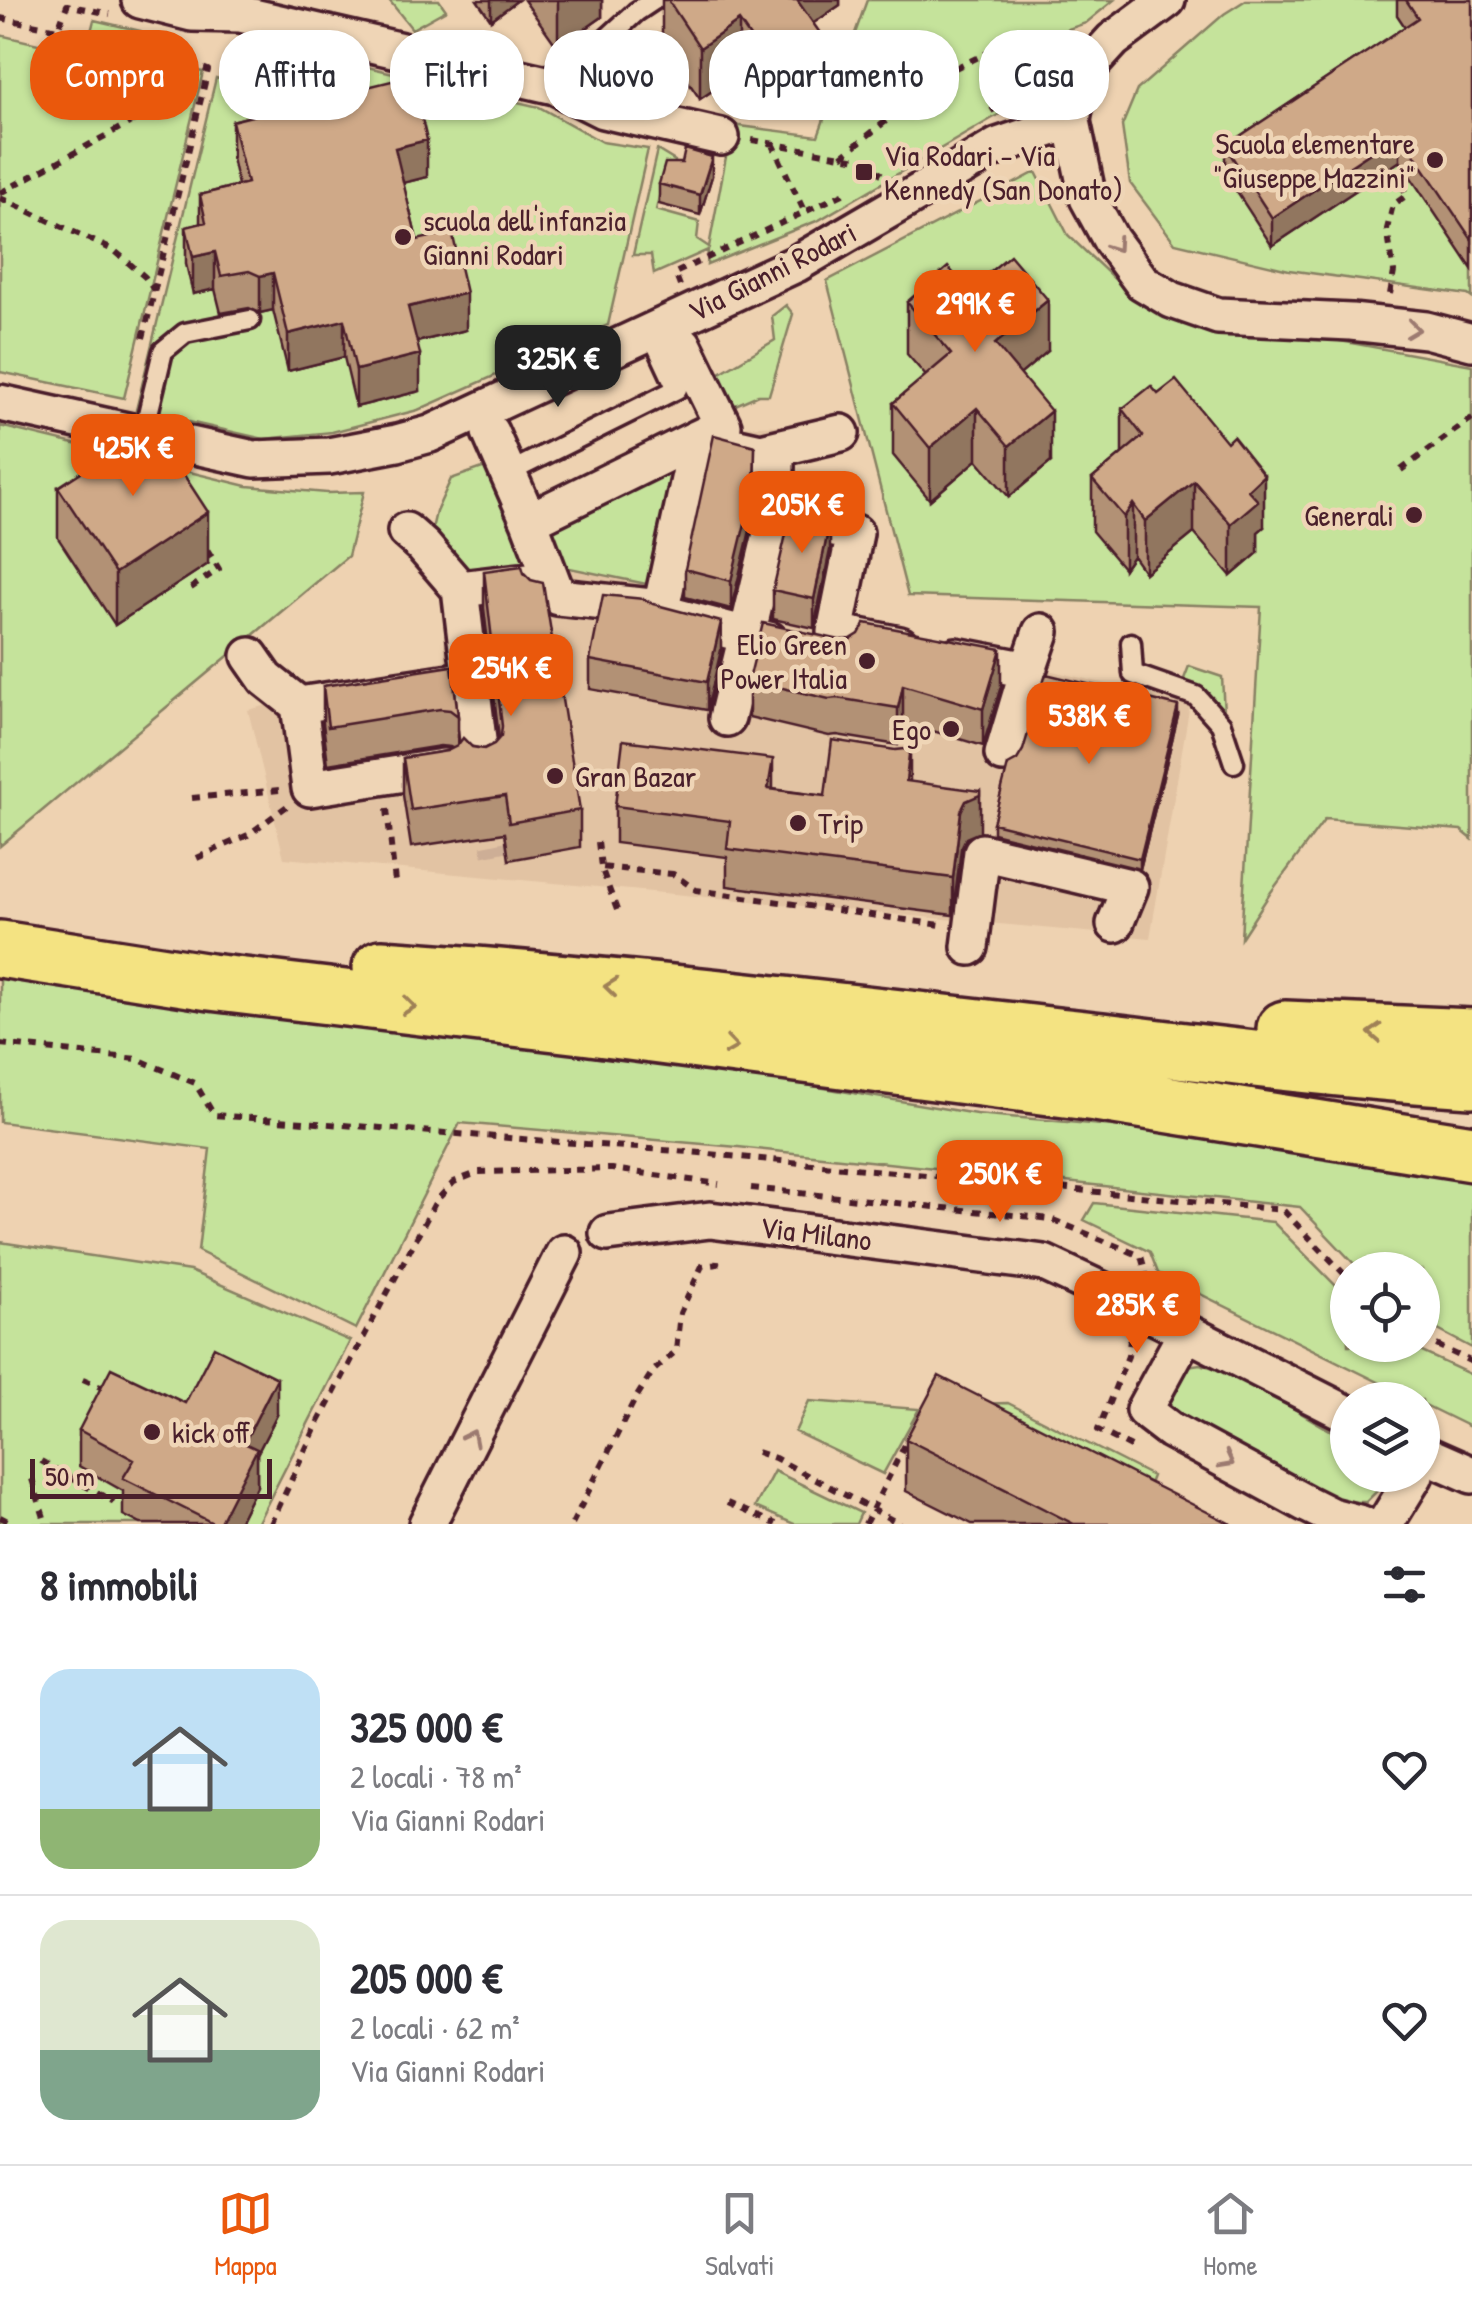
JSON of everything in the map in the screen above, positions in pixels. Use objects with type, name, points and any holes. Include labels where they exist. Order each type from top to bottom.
[{"type":"highway","points":[[0,920],[268,960],[493,975],[1373,1072],[1472,1079]]},
{"type":"highway","points":[[0,949],[210,982],[1096,1093],[1472,1153]]},
{"type":"highway","points":[[812,1008],[1472,1037]]},
{"type":"highway","points":[[1096,1093],[1472,1124]]},
{"type":"street","points":[[1168,0],[1113,40],[1092,64],[1077,90],[1072,122],[1088,198],[1111,240],[1142,282],[1172,300],[1218,316],[1351,322],[1426,330],[1472,342]]},
{"type":"street","points":[[139,17],[240,14],[544,83]]},
{"type":"street","points":[[647,120],[721,137]]},
{"type":"street","name":"Via Gianni Rodari","points":[[0,403],[254,459],[330,456],[397,443],[430,434],[796,264],[998,146],[1072,122]]},
{"type":"street","points":[[530,520],[722,426],[683,344]]},
{"type":"street","points":[[490,432],[530,520],[558,597]]},
{"type":"street","points":[[698,438],[761,452],[841,434]]},
{"type":"street","points":[[698,438],[658,612],[747,635],[1028,670]]},
{"type":"street","points":[[727,718],[775,517],[776,464],[761,452]]},
{"type":"street","points":[[775,517],[855,533],[824,647]]},
{"type":"street","points":[[406,532],[460,589],[481,765]]},
{"type":"street","points":[[460,589],[544,579],[542,599],[558,597],[661,608]]},
{"type":"street","points":[[1003,754],[1041,632]]},
{"type":"street","points":[[250,656],[266,679],[299,705],[310,788],[443,767]]},
{"type":"street","points":[[299,705],[470,678]]},
{"type":"street","points":[[971,938],[986,840],[1130,887],[1116,924]]},
{"type":"street","name":"Via Milano","points":[[608,1233],[710,1220],[1044,1263],[1186,1333],[1330,1391]]},
{"type":"street","points":[[427,1524],[564,1253]]},
{"type":"street","points":[[1186,1333],[1144,1410],[1170,1430],[1305,1503],[1362,1524]]},
{"type":"street","points":[[1440,1467],[1472,1475]]},
{"type":"street","points":[[1385,1524],[1404,1492]]},
{"type":"lane","points":[[617,30],[654,0]]},
{"type":"lane","points":[[143,435],[163,351],[184,334],[250,320]]},
{"type":"lane","points":[[508,472],[677,388],[650,331]]},
{"type":"lane","points":[[1131,643],[1134,674],[1196,696],[1221,724],[1234,763]]},
{"type":"path","points":[[0,18],[58,29],[67,4],[139,17]]},
{"type":"path","points":[[842,156],[929,86],[979,57]]},
{"type":"path","points":[[199,67],[208,70],[199,107]]},
{"type":"path","points":[[0,195],[135,120]]},
{"type":"path","points":[[141,347],[196,120]]},
{"type":"path","points":[[721,137],[858,159],[884,175],[868,182]]},
{"type":"path","points":[[771,142],[824,248]]},
{"type":"path","points":[[1390,296],[1394,272],[1387,228],[1394,205],[1406,195],[1397,176]]},
{"type":"path","points":[[686,300],[674,273],[852,190]]},
{"type":"path","points":[[0,195],[115,251],[154,290]]},
{"type":"path","points":[[1402,470],[1472,418]]},
{"type":"path","points":[[191,588],[220,569],[200,538]]},
{"type":"path","points":[[383,776],[395,882]]},
{"type":"path","points":[[192,798],[310,788]]},
{"type":"path","points":[[198,858],[248,834],[310,788]]},
{"type":"path","points":[[598,842],[618,910]]},
{"type":"path","points":[[602,866],[674,874],[696,890],[971,938]]},
{"type":"path","points":[[0,1044],[137,1059],[195,1083],[214,1115],[708,1154],[1283,1210],[1330,1259]]},
{"type":"path","points":[[272,1524],[315,1430],[436,1201],[454,1182],[479,1172],[612,1169],[730,1186]]},
{"type":"path","points":[[748,1188],[1051,1219],[1142,1256],[1147,1278]]},
{"type":"path","points":[[572,1524],[634,1401],[653,1371],[676,1351],[680,1313],[702,1266],[717,1264],[722,1221]]},
{"type":"path","points":[[1440,1347],[1472,1362]]},
{"type":"path","points":[[84,1379],[118,1396]]},
{"type":"path","points":[[864,1524],[915,1425]]},
{"type":"path","points":[[757,1452],[900,1524]]},
{"type":"path","points":[[41,1461],[114,1502]]},
{"type":"path","points":[[32,1480],[46,1524]]},
{"type":"path","points":[[727,1503],[776,1524]]},
{"type":"path","points":[[0,1517],[10,1522]]},
{"type":"shaded area","points":[[788,425],[790,498],[848,517],[848,622],[1190,704],[1150,938],[284,858],[248,710],[445,660],[441,562],[724,427]]},
{"type":"green space","points":[[389,0],[439,0],[446,10],[412,29]]},
{"type":"green space","points":[[867,0],[1114,0],[1086,23],[1066,30],[979,30],[979,120],[989,120],[819,220],[707,265],[708,250],[654,274],[651,255],[633,255],[657,150],[675,161],[676,176],[663,178],[656,210],[699,222],[697,239],[709,247],[732,125],[818,136],[824,120],[959,120],[959,30],[856,30]]},
{"type":"green space","points":[[1246,0],[1472,0],[1472,298],[1289,270],[1175,243],[1130,183],[1122,126],[1137,90],[1224,14]]},
{"type":"green space","points":[[94,20],[137,30],[91,30]]},
{"type":"green space","points":[[0,35],[30,42],[30,120],[191,120],[124,398],[0,372]]},
{"type":"green space","name":"scuola dell'infanzia Gianni Rodari","points":[[370,68],[390,72],[390,120],[524,120],[524,104],[544,110],[544,120],[562,120],[602,142],[648,149],[608,325],[418,410],[332,432],[264,439],[136,410],[216,78],[219,120],[370,120]]},
{"type":"green space","points":[[1036,172],[1068,235],[1142,305],[1472,365],[1472,839],[1461,830],[1325,819],[1241,938],[1261,607],[908,596],[827,281]]},
{"type":"green space","points":[[786,305],[793,314],[769,395],[758,395],[724,410],[710,379],[775,340],[772,316]]},
{"type":"green space","points":[[0,426],[247,486],[364,492],[348,556],[0,846]]},
{"type":"green space","points":[[685,454],[656,586],[560,566],[542,526]]},
{"type":"green space","points":[[491,465],[538,569],[469,582],[430,538],[436,512],[451,479]]},
{"type":"green space","points":[[1189,666],[1222,677],[1224,713],[1213,698],[1184,679]]},
{"type":"green space","points":[[0,970],[194,1007],[754,1076],[976,1114],[1361,1148],[1472,1173],[1472,1348],[1440,1331],[1440,1252],[1343,1252],[1300,1207],[738,1147],[460,1123],[356,1329],[198,1251],[210,1149],[0,1122]]},
{"type":"green space","points":[[1094,1203],[1273,1222],[1330,1280],[1330,1358],[1158,1273],[1150,1252],[1084,1220]]},
{"type":"green space","name":"kick off","points":[[0,1242],[190,1271],[350,1341],[257,1524],[0,1524]]},
{"type":"green space","points":[[1440,1360],[1472,1375],[1472,1428],[1440,1412],[1440,1382],[1379,1382],[1338,1362]]},
{"type":"green space","points":[[1200,1364],[1220,1370],[1330,1430],[1330,1492],[1376,1492],[1366,1502],[1341,1502],[1169,1413],[1168,1388],[1187,1366]]},
{"type":"green space","points":[[809,1401],[919,1409],[883,1474],[795,1432]]},
{"type":"green space","points":[[1008,1403],[1152,1476],[1146,1492],[970,1404]]},
{"type":"green space","points":[[774,1471],[861,1513],[856,1524],[794,1524],[755,1507]]},
{"type":"building","points":[[668,0],[797,0],[818,30],[745,30],[739,21],[726,30],[709,30],[709,42],[700,48]]},
{"type":"building","points":[[1406,0],[1472,0],[1472,240],[1400,133],[1272,218],[1225,146],[1418,18]]},
{"type":"building","points":[[390,81],[390,120],[422,120],[427,140],[395,148],[417,240],[452,232],[466,293],[408,307],[420,354],[356,370],[344,320],[288,334],[273,273],[260,276],[249,271],[221,276],[215,252],[193,257],[186,227],[206,222],[200,195],[247,183],[232,121],[370,120],[370,86]]},
{"type":"building","points":[[685,149],[712,157],[700,195],[659,184],[665,163],[682,163]]},
{"type":"building","points":[[1010,255],[1048,300],[995,344],[1051,411],[1009,446],[977,408],[930,448],[893,403],[951,354],[907,302],[948,267],[968,290]]},
{"type":"building","points":[[1176,380],[1227,442],[1233,436],[1264,475],[1248,490],[1258,501],[1231,524],[1194,481],[1145,521],[1133,504],[1124,517],[1092,479],[1143,436],[1122,409],[1151,386],[1158,394]]},
{"type":"building","points":[[152,426],[208,512],[115,573],[58,487]]},
{"type":"building","points":[[714,435],[755,446],[754,486],[731,581],[685,569]]},
{"type":"building","points":[[791,513],[830,521],[814,599],[773,590]]},
{"type":"building","points":[[522,566],[531,580],[543,583],[580,810],[509,823],[505,796],[411,810],[403,758],[447,751],[463,738],[472,747],[484,749],[501,736],[484,571]]},
{"type":"building","points":[[603,595],[644,599],[721,622],[707,682],[590,660]]},
{"type":"building","points":[[763,623],[840,640],[859,634],[865,623],[1001,649],[983,709],[903,685],[898,708],[829,699],[749,680]]},
{"type":"building","points":[[452,666],[458,716],[440,709],[328,727],[323,686]]},
{"type":"building","points":[[1046,674],[1178,706],[1140,859],[993,823],[1008,765],[1023,750]]},
{"type":"building","points":[[623,740],[773,759],[768,789],[825,796],[832,740],[895,750],[910,746],[906,781],[980,791],[980,795],[966,801],[961,811],[953,878],[727,849],[730,821],[615,806]]},
{"type":"building","points":[[214,1347],[277,1378],[244,1443],[257,1449],[219,1524],[123,1478],[134,1460],[79,1430],[111,1368],[185,1403]]},
{"type":"building","points":[[939,1376],[1231,1524],[1074,1524],[906,1439]]},
{"type":"tunnel","points":[[487,791],[500,853]]},
{"type":"place","name":"Scuola elementare \"Giuseppe Mazzini\"","points":[[1435,160]]},
{"type":"place","name":"Via Rodari - Via Kennedy (San Donato)","points":[[864,172]]},
{"type":"place","name":"scuola dell'infanzia Gianni Rodari","points":[[403,237]]},
{"type":"place","name":"Generali","points":[[1414,515]]},
{"type":"place","name":"Elio Green Power Italia","points":[[867,661]]},
{"type":"place","name":"Ego","points":[[951,729]]},
{"type":"place","name":"Gran Bazar","points":[[555,776]]},
{"type":"place","name":"Trip","points":[[798,823]]},
{"type":"place","name":"kick off","points":[[152,1432]]}]
